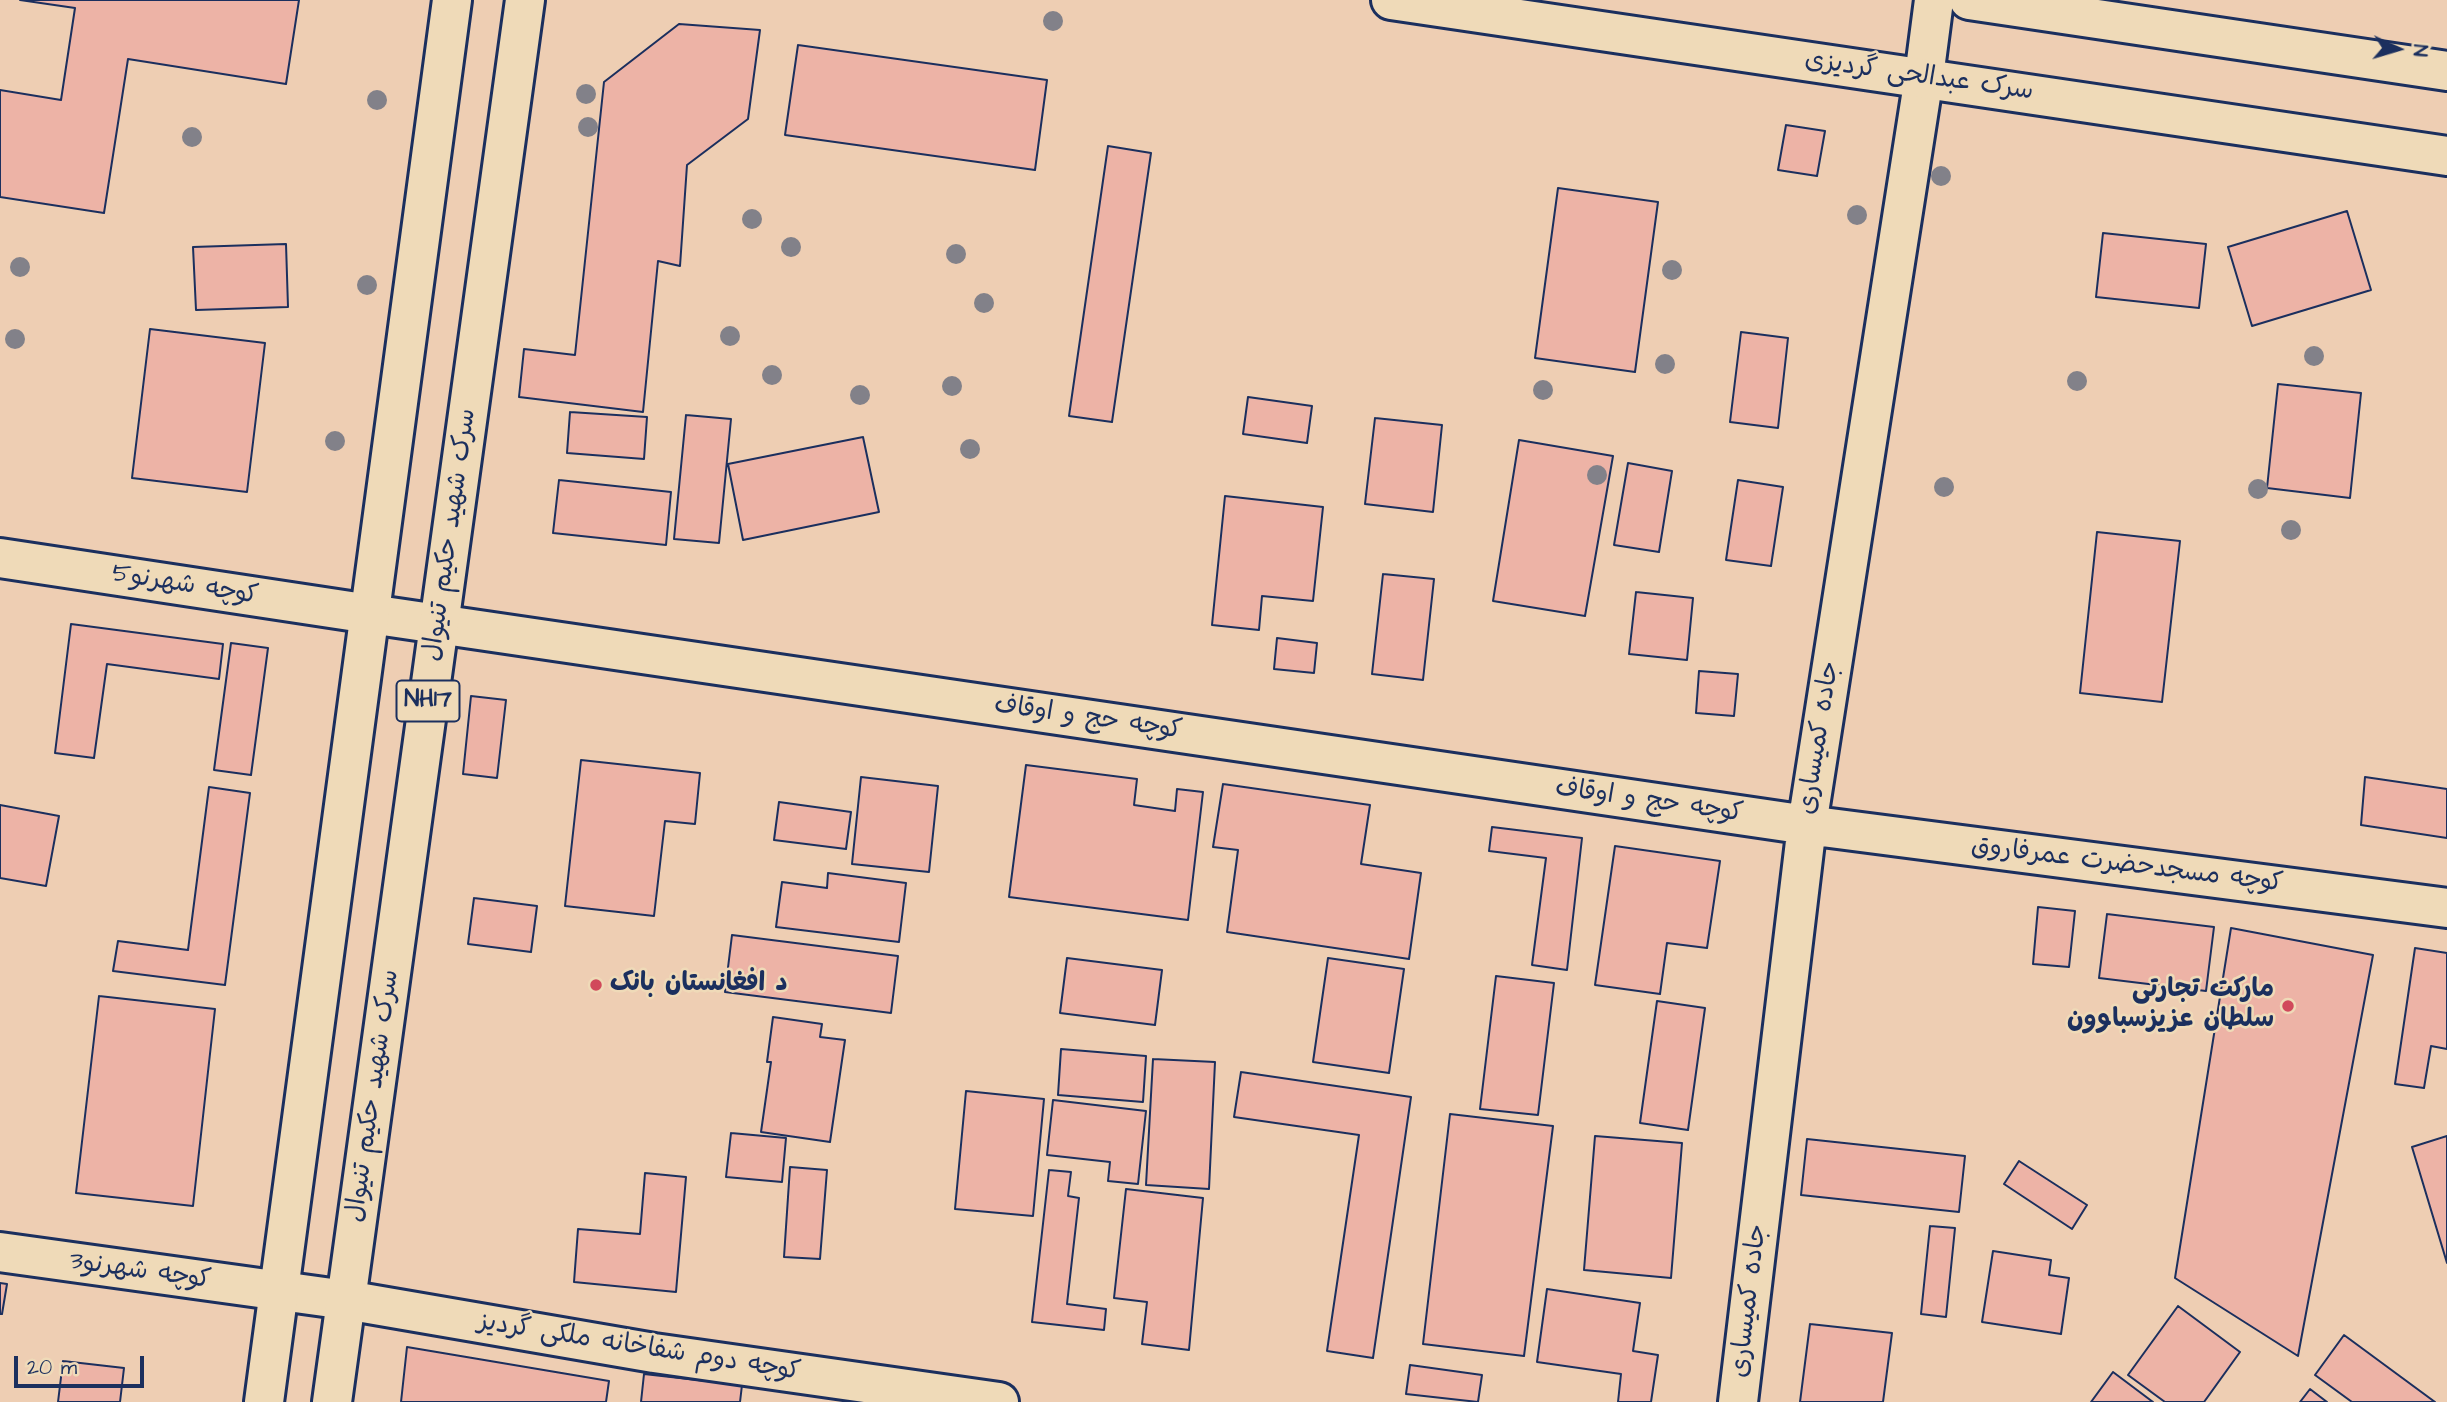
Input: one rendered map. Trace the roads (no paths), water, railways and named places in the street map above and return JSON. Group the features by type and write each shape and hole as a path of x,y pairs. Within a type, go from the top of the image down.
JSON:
{"main road":[{"name":"NH17","path":"264,1402 452,0"},
{"name":"سرک شهید حکیم تنیوال","path":"332,1402 525,0"},
{"name":"سرک عبدالحی گردیزی","path":"1391,0 2447,156"},
{"name":"جاده کمیساری","path":"1738,1402 1807,825 1934,0"},
{"path":"1969,0 2447,71"},
{"name":"کوچه شهرنو5","path":"0,558 370,614"},
{"name":"کوچه حج و اوقاف","path":"370,614 1807,825"},
{"name":"کوچه مسجدحضرت عمرفاروق","path":"1807,825 2447,908"},
{"name":"کوچه شهرنو3","path":"0,1252 279,1291"},
{"name":"کوچه دوم شفاخانه ملکی گردیز","path":"279,1291 654,1353 999,1402"}],"place":[{"name":"د افغانستان بانک","path":"596,985"},
{"name":"مارکت تجارتی سلطان عزیزسباوون","path":"2288,1006"}]}
